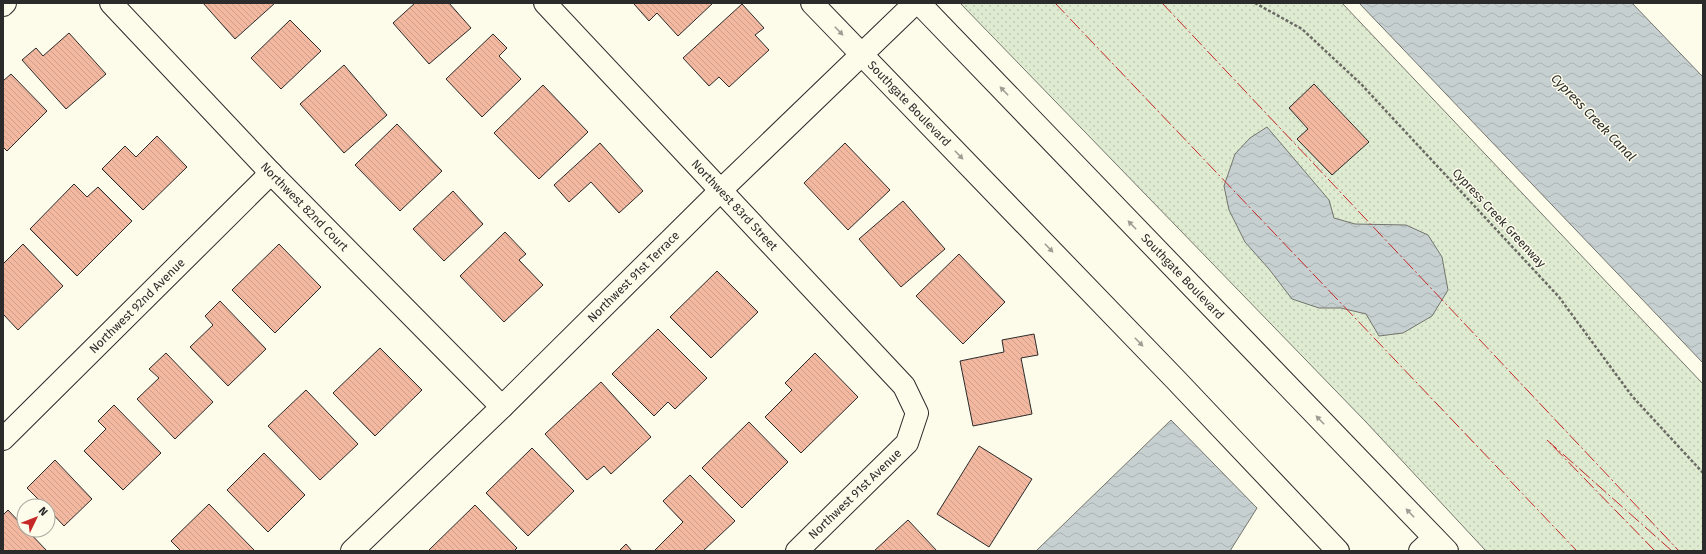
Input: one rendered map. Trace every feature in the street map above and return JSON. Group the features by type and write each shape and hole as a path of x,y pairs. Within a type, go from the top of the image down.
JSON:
{"street":[{"name":"Northwest 82nd Court","path":"111,3 271,173 502,406"},
{"name":"Northwest 83rd Street","path":"545,3 904,386 917,413"},
{"name":"Southgate Boulevard","path":"812,3 1176,380 1338,551"},
{"name":"Northwest 91st Terrace","path":"352,551 502,406 721,190 915,3"},
{"name":"Southgate Boulevard","path":"919,3 1434,547"},
{"name":"Northwest 92nd Avenue","path":"3,439 271,173"},
{"name":"Northwest 91st Avenue","path":"797,551 907,443 917,413"}],"path":[{"name":"Cypress Creek Greenway","path":"1255,3 1302,30 1361,84 1559,297 1632,396 1703,472"}],"green space":[{"path":"960,3 1342,3 1703,384 1703,551 1486,551 1366,422"}],"water":[{"name":"Cypress Creek Canal","path":"1359,3 1632,3 1703,77 1703,363"},
{"path":"1267,127 1329,200 1334,218 1355,224 1406,225 1428,235 1442,257 1448,290 1432,316 1403,333 1379,336 1366,314 1341,308 1319,308 1292,299 1269,269 1245,242 1229,210 1224,186 1235,154 1250,138"},
{"path":"1171,420 1257,508 1230,551 1036,551"}],"building":[{"path":"203,3 275,3 235,39"},
{"path":"415,3 449,3 471,28 429,64 393,23"},
{"path":"713,3 678,36 657,13 649,21 634,4"},
{"path":"742,4 764,28 755,35 769,50 729,87 719,77 709,86 683,58"},
{"path":"290,20 321,51 281,89 251,58"},
{"path":"69,33 106,74 66,109 22,60 36,48 43,56"},
{"path":"493,34 507,48 499,56 521,79 482,117 446,79"},
{"path":"344,65 387,115 344,153 300,104"},
{"path":"11,74 47,111 7,151 3,147 3,81"},
{"path":"1314,84 1369,142 1332,175 1297,139 1308,129 1289,108"},
{"path":"543,85 588,132 539,179 494,133"},
{"path":"397,124 442,171 400,211 355,165"},
{"path":"157,136 187,167 143,210 102,169 125,146 136,157"},
{"path":"600,143 643,191 619,213 591,182 569,202 554,185"},
{"path":"845,143 890,190 848,230 804,183"},
{"path":"74,184 87,197 98,187 132,221 77,276 30,229"},
{"path":"453,191 483,224 444,261 413,229"},
{"path":"903,201 945,249 901,287 859,239"},
{"path":"505,232 526,254 519,260 543,285 504,322 460,276"},
{"path":"23,244 63,286 18,330 3,314 3,264"},
{"path":"279,244 321,287 275,333 232,290"},
{"path":"959,254 1005,302 963,344 916,296"},
{"path":"717,271 758,312 711,358 670,317"},
{"path":"220,301 266,349 228,386 190,347 213,325 205,316"},
{"path":"658,329 707,378 675,409 668,402 654,416 612,374"},
{"path":"1034,334 1038,355 1021,358 1032,414 973,426 960,361 1004,352 1002,340"},
{"path":"380,348 422,390 375,436 333,393"},
{"path":"166,353 213,402 175,439 137,399 159,378 149,369"},
{"path":"815,353 858,397 801,453 765,417 792,390 785,383"},
{"path":"601,382 651,437 611,474 604,466 587,480 545,434"},
{"path":"306,390 358,444 320,480 268,426"},
{"path":"114,405 161,453 123,490 84,451 106,429 98,421"},
{"path":"749,422 788,462 742,508 702,468"},
{"path":"979,446 1032,479 989,547 937,514"},
{"path":"532,448 574,491 528,536 486,493"},
{"path":"264,453 305,495 268,532 227,490"},
{"path":"55,460 92,499 64,526 56,518 56,498 37,498 27,488"},
{"path":"690,475 735,521 703,551 654,551 683,522 663,501"},
{"path":"209,504 255,551 181,551 171,541"},
{"path":"475,505 517,548 514,551 429,550"},
{"path":"8,510 16,518 16,538 35,538 47,551 3,551 3,515"},
{"path":"908,520 937,551 874,551"},
{"path":"626,544 632,551 619,551"}],"power":[{"path":"1055,3 1577,551"},
{"path":"1162,3 1679,551"},
{"path":"1655,551 1547,440 1672,551"}]}
